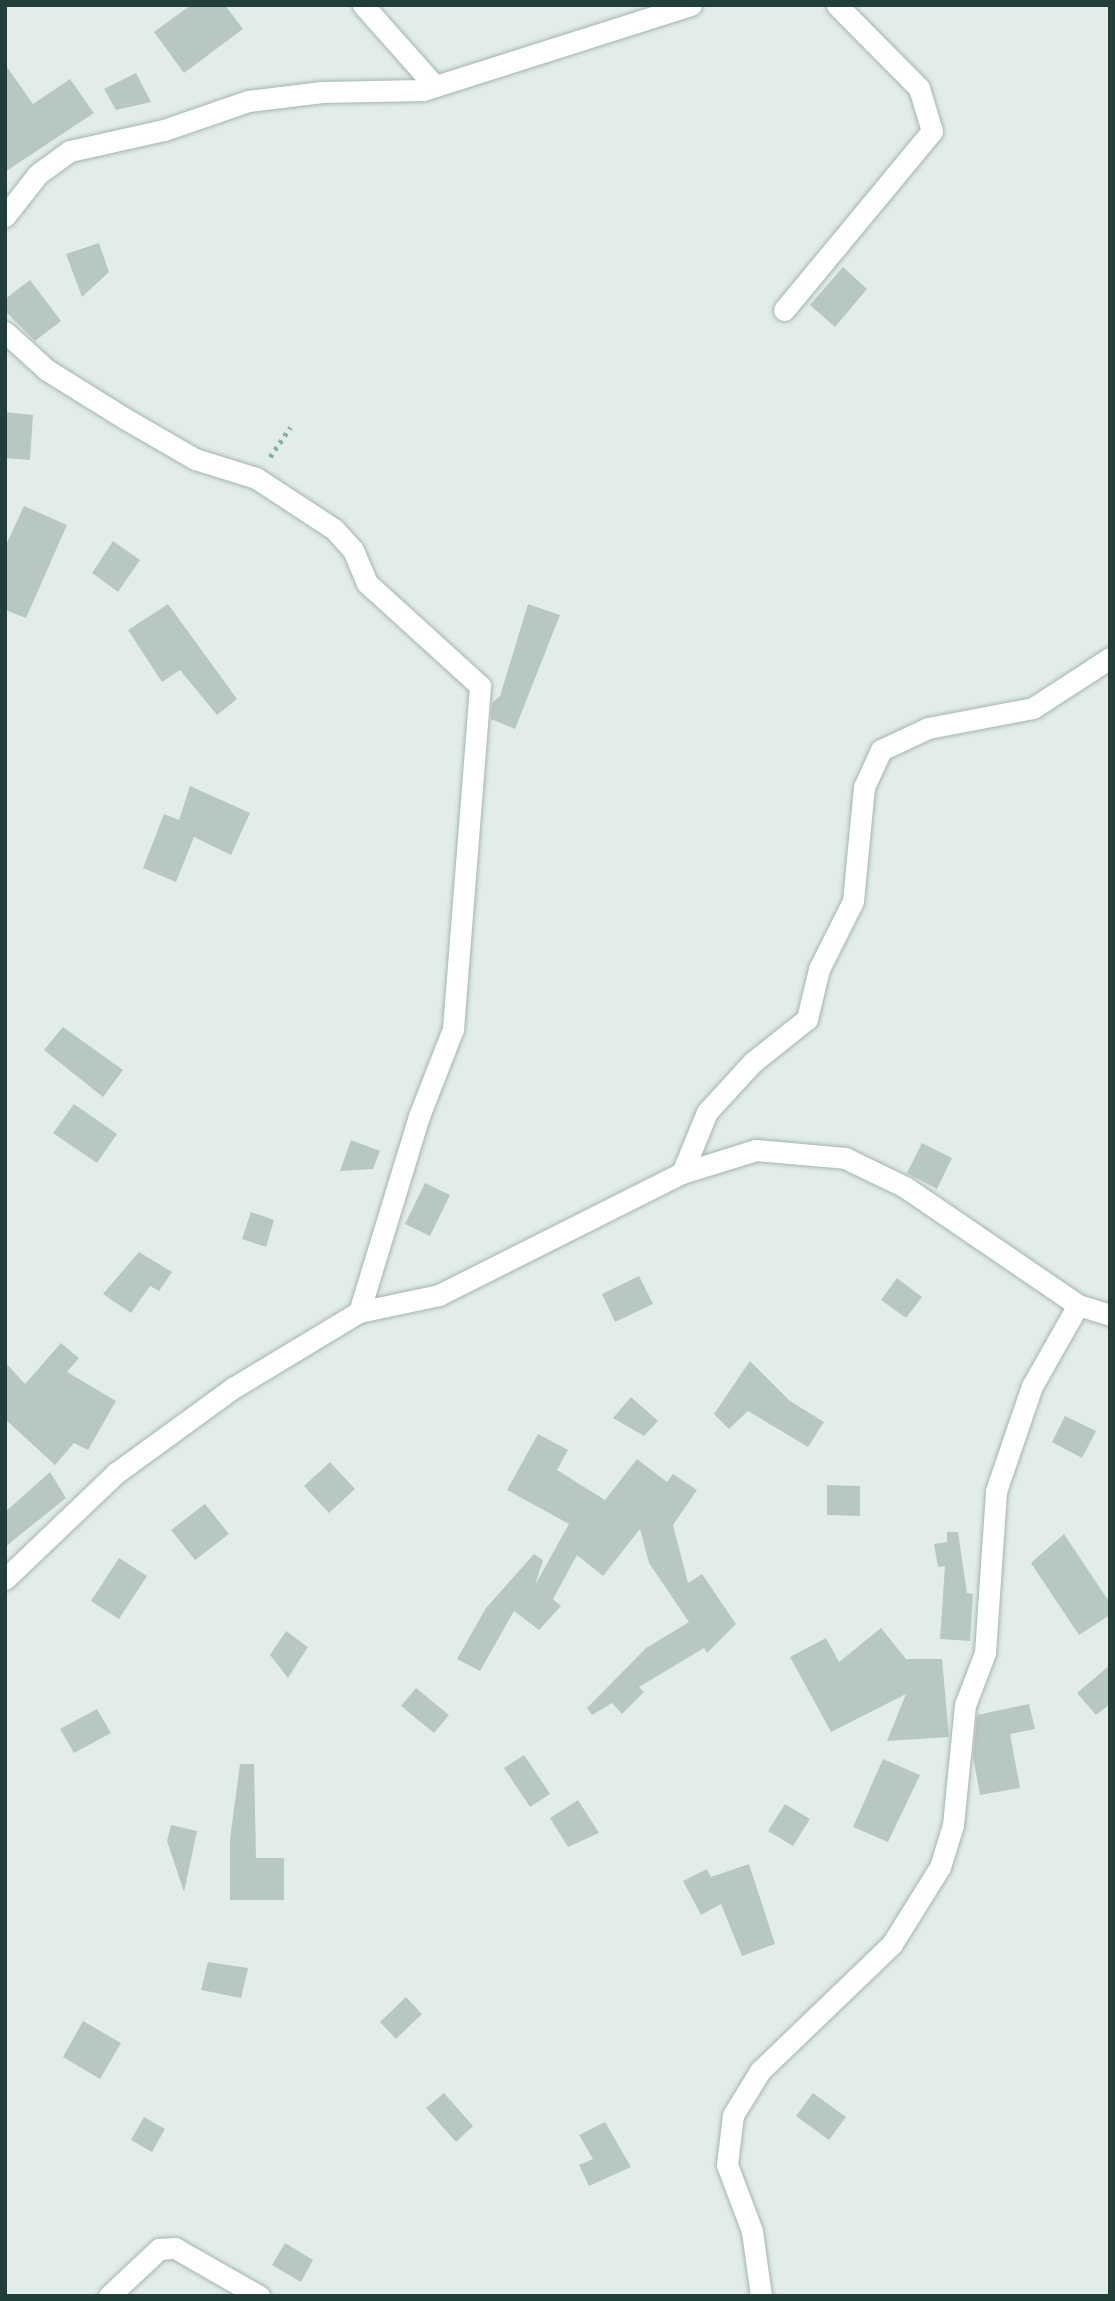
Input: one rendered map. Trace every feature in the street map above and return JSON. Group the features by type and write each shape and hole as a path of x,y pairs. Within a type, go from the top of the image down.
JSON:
{"street":[{"path":"363,5 435,86"},
{"path":"5,216 38,174 70,151 164,130 248,101 435,86 691,5"},
{"path":"784,310 932,131 919,88 837,5"},
{"path":"5,332 47,370 124,418 195,459 256,478 334,529 353,550 367,583 480,686 453,1029 415,1128 359,1312"},
{"path":"682,1173 706,1112 753,1062 807,1019 819,969 853,901 864,787 881,750 928,728 1033,708 1110,659"},
{"path":"5,1579 116,1473 233,1388 359,1312 439,1295 682,1173 756,1150 845,1158 905,1187 1078,1305 1110,1315"},
{"path":"761,2296 752,2231 727,2165 733,2115 761,2071 892,1944 940,1867 953,1825 965,1705 985,1653 996,1491 1032,1385 1078,1305"},
{"path":"109,2296 159,2249 175,2248 259,2296"}],"path":[{"path":"256,478 290,427"}],"building":[{"path":"191,5 225,5 243,29 184,73 154,32"},
{"path":"5,64 33,104 70,79 94,113 5,172"},
{"path":"136,73 151,102 116,110 104,89"},
{"path":"99,243 109,272 82,297 66,254"},
{"path":"843,267 867,289 835,327 810,305"},
{"path":"30,280 61,321 35,341 5,311 5,299"},
{"path":"5,412 33,415 30,460 5,458"},
{"path":"24,506 67,525 26,618 5,610 5,547"},
{"path":"113,541 140,560 118,592 92,573"},
{"path":"168,604 237,699 217,715 180,670 162,682 128,630"},
{"path":"528,604 560,615 515,729 491,719 492,703 500,696"},
{"path":"190,786 250,813 231,855 194,837 176,882 143,868 164,814 179,820"},
{"path":"63,1027 123,1070 103,1097 44,1050"},
{"path":"74,1104 117,1134 97,1163 53,1133"},
{"path":"351,1140 380,1151 373,1169 340,1171"},
{"path":"922,1143 952,1158 937,1189 907,1173"},
{"path":"425,1183 450,1195 430,1236 405,1224"},
{"path":"251,1212 274,1220 266,1247 242,1239"},
{"path":"139,1252 172,1272 159,1291 150,1286 131,1313 103,1294"},
{"path":"639,1276 653,1304 615,1322 602,1294"},
{"path":"897,1278 922,1297 906,1318 881,1300"},
{"path":"61,1343 79,1358 67,1372 116,1401 88,1450 74,1443 55,1465 5,1419 5,1362 25,1384"},
{"path":"750,1361 790,1401 824,1422 808,1447 748,1411 729,1429 714,1414"},
{"path":"631,1397 658,1421 644,1436 613,1418"},
{"path":"1065,1416 1096,1431 1082,1458 1052,1442"},
{"path":"538,1434 568,1450 557,1470 605,1500 637,1459 667,1482 673,1474 697,1490 673,1525 688,1583 702,1574 736,1624 707,1653 704,1648 639,1687 644,1692 622,1714 612,1703 592,1715 587,1708 646,1648 689,1622 649,1563 640,1529 603,1576 577,1555 553,1599 561,1606 539,1630 514,1611 480,1671 457,1659 486,1608 534,1554 543,1560 535,1585 569,1524 507,1490"},
{"path":"330,1462 355,1489 329,1513 304,1486"},
{"path":"50,1472 66,1498 5,1547 5,1512"},
{"path":"827,1485 860,1486 860,1516 827,1515"},
{"path":"205,1504 229,1534 195,1560 171,1530"},
{"path":"947,1532 958,1532 967,1593 973,1594 970,1641 940,1639 945,1566 938,1567 934,1544 947,1542"},
{"path":"1064,1534 1110,1603 1110,1615 1079,1635 1031,1563"},
{"path":"119,1558 147,1576 119,1619 91,1601"},
{"path":"881,1628 906,1659 942,1659 949,1737 887,1741 906,1694 831,1732 790,1657 826,1638 839,1662"},
{"path":"286,1631 308,1647 288,1678 270,1655"},
{"path":"1110,1665 1110,1704 1096,1715 1077,1693"},
{"path":"416,1688 449,1715 434,1733 401,1706"},
{"path":"1029,1704 1035,1729 1010,1734 1020,1788 980,1795 973,1756 977,1715"},
{"path":"97,1709 111,1733 74,1753 60,1729"},
{"path":"524,1755 550,1794 530,1807 504,1768"},
{"path":"883,1759 920,1775 888,1842 853,1827"},
{"path":"240,1764 254,1764 256,1858 284,1858 284,1900 230,1900 230,1839"},
{"path":"578,1800 599,1833 568,1847 550,1818"},
{"path":"785,1804 810,1819 793,1846 768,1831"},
{"path":"171,1825 197,1831 184,1892 167,1841"},
{"path":"749,1864 775,1944 742,1956 721,1904 701,1915 683,1881 707,1869 711,1877"},
{"path":"208,1962 248,1968 241,1998 201,1990"},
{"path":"406,1997 422,2014 396,2039 380,2022"},
{"path":"83,2021 121,2043 100,2079 63,2057"},
{"path":"444,2093 473,2126 456,2142 426,2108"},
{"path":"813,2093 846,2117 829,2140 796,2116"},
{"path":"144,2117 165,2129 152,2152 131,2140"},
{"path":"605,2122 631,2167 589,2186 579,2165 593,2159 579,2135"},
{"path":"285,2243 313,2260 301,2282 272,2265"}]}
